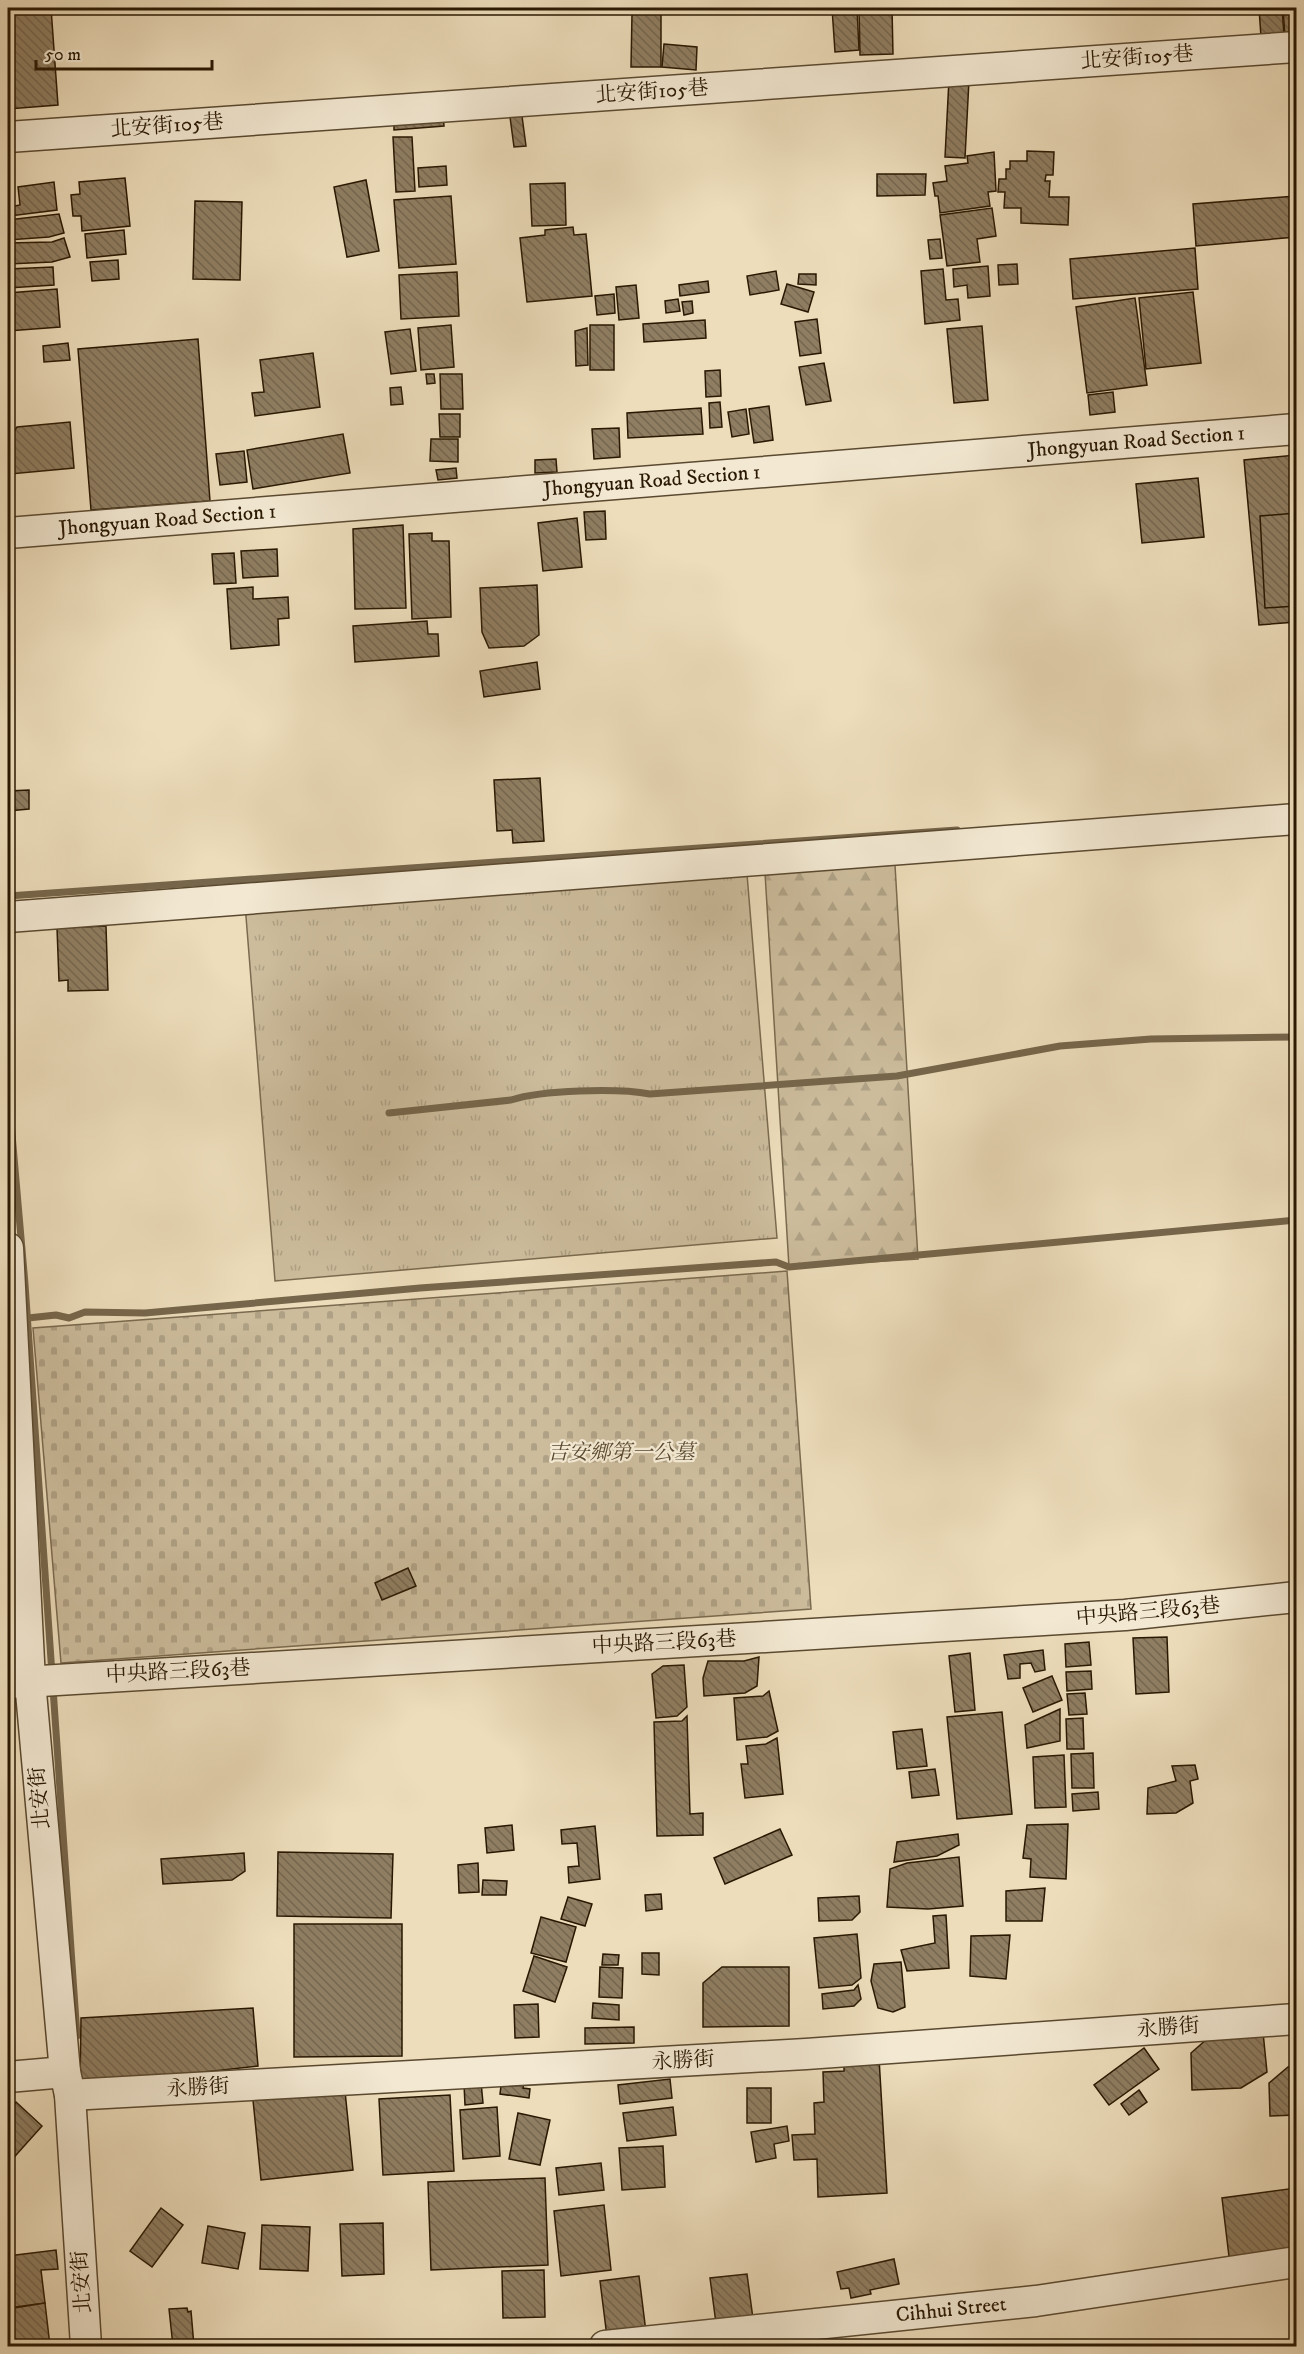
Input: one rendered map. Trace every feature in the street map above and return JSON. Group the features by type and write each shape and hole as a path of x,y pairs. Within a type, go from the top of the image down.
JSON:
{"street":[{"name":"北安街105巷","path":"8,137 1296,47"},
{"name":"Jhongyuan Road Section 1","path":"8,533 1296,429"},
{"path":"8,917 1296,819"},
{"name":"北安街","path":"8,1248 19,1682 67,2084 86,2346"},
{"name":"中央路三段63巷","path":"19,1682 1125,1616 1296,1597"},
{"name":"永勝街","path":"8,2077 67,2084 795,2055 1296,2019"},
{"name":"Cihhui Street","path":"605,2346 1036,2301 1296,2262"}],"green space":[{"path":"746,862 777,1238 275,1281 245,904"},
{"path":"895,865 918,1259 789,1267 765,873"},
{"name":"吉安鄉第一公墓","path":"787,1271 811,1609 61,1663 33,1328"}],"building":[{"path":"8,8 51,8 58,105 8,109"},
{"path":"580,8 613,8 580,11"},
{"path":"661,8 661,67 631,67 632,14 636,10"},
{"path":"832,8 857,8 859,50 835,52"},
{"path":"859,8 892,8 893,54 860,55"},
{"path":"1259,8 1282,8 1284,35 1261,37"},
{"path":"1283,8 1296,8 1296,35 1285,37"},
{"path":"664,44 697,47 696,70 662,67"},
{"path":"949,79 969,80 965,158 945,157"},
{"path":"443,114 444,126 394,130 394,117"},
{"path":"522,116 526,146 514,147 510,117"},
{"path":"393,137 412,137 415,191 396,192"},
{"path":"1027,151 1054,152 1053,175 1046,175 1045,181 1050,181 1049,197 1069,197 1068,225 1021,223 1021,208 1004,208 1005,192 998,192 999,179 1006,179 1006,169 1010,169 1010,161 1027,161"},
{"path":"994,152 996,191 988,192 990,206 940,213 938,196 935,196 933,183 947,181 945,166 968,163 967,156"},
{"path":"446,166 447,185 419,187 418,168"},
{"path":"877,174 926,174 925,195 877,196"},
{"path":"8,177 12,177 11,193 8,193"},
{"path":"125,178 130,226 82,231 81,216 73,216 71,195 80,194 79,182"},
{"path":"366,180 379,251 347,257 334,187"},
{"path":"54,182 57,210 10,216 9,207 20,205 18,187"},
{"path":"565,183 566,225 532,226 530,184"},
{"path":"451,196 456,264 399,268 394,200"},
{"path":"1296,196 1296,237 1196,246 1193,204"},
{"path":"195,201 242,202 240,280 193,279"},
{"path":"992,208 996,236 977,239 980,262 947,266 940,215"},
{"path":"59,214 64,233 49,237 8,240 8,220"},
{"path":"573,227 574,235 586,234 592,296 527,302 520,238 545,235 545,230"},
{"path":"124,230 126,254 87,258 85,234"},
{"path":"64,238 70,257 52,262 8,264 8,243 52,242"},
{"path":"940,239 942,258 930,259 928,240"},
{"path":"1195,248 1198,289 1073,299 1070,259"},
{"path":"118,260 119,279 92,281 90,262"},
{"path":"1017,264 1018,284 999,285 998,265"},
{"path":"988,266 990,296 968,298 967,285 954,287 953,269"},
{"path":"53,267 54,285 8,288 8,269"},
{"path":"943,269 946,300 958,299 960,320 925,324 921,271"},
{"path":"776,271 779,290 750,295 747,276"},
{"path":"457,272 459,316 401,319 399,275"},
{"path":"799,274 816,274 816,285 798,284"},
{"path":"708,281 709,292 680,296 679,285"},
{"path":"787,284 814,292 808,312 781,304"},
{"path":"636,285 639,318 619,320 616,287"},
{"path":"57,289 60,327 8,331 8,293"},
{"path":"1193,292 1201,363 1146,369 1139,298"},
{"path":"614,294 615,313 597,315 595,296"},
{"path":"1135,298 1147,385 1087,393 1076,307"},
{"path":"678,299 680,311 666,313 665,301"},
{"path":"692,301 693,313 684,315 682,302"},
{"path":"817,319 821,353 800,356 795,322"},
{"path":"705,320 706,338 644,342 643,324"},
{"path":"451,325 454,367 421,370 418,328"},
{"path":"590,325 614,325 614,370 590,370"},
{"path":"982,326 988,400 954,403 947,329"},
{"path":"587,328 588,365 576,366 575,331"},
{"path":"410,329 416,371 391,374 385,332"},
{"path":"198,339 210,501 91,510 78,349"},
{"path":"68,343 70,360 44,362 43,346"},
{"path":"313,353 320,407 255,416 252,393 264,392 260,360"},
{"path":"824,363 831,401 806,405 799,367"},
{"path":"720,370 721,396 706,397 705,371"},
{"path":"426,374 434,374 435,383 427,384"},
{"path":"440,374 462,374 463,409 441,409"},
{"path":"401,387 403,404 391,405 390,388"},
{"path":"1113,392 1115,412 1090,415 1088,395"},
{"path":"720,402 722,427 710,428 709,403"},
{"path":"769,406 773,440 754,443 749,409"},
{"path":"701,408 703,434 628,438 627,413"},
{"path":"746,409 749,434 732,437 728,412"},
{"path":"439,414 460,414 460,437 440,437"},
{"path":"70,422 74,468 10,474 8,440 17,427"},
{"path":"619,428 620,457 594,459 592,429"},
{"path":"343,434 350,473 253,489 247,450"},
{"path":"431,439 458,439 458,462 430,461"},
{"path":"244,451 247,482 220,485 216,454"},
{"path":"1296,455 1296,622 1259,625 1244,460"},
{"path":"556,459 557,472 535,473 535,460"},
{"path":"456,468 457,478 438,480 436,470"},
{"path":"1198,478 1204,537 1142,543 1136,484"},
{"path":"605,511 606,539 586,540 584,512"},
{"path":"1296,513 1296,606 1265,608 1260,516"},
{"path":"577,518 582,567 543,571 538,523"},
{"path":"403,525 406,608 355,609 353,529"},
{"path":"432,533 432,541 449,541 451,617 412,619 409,534"},
{"path":"277,549 278,576 243,578 241,551"},
{"path":"234,553 236,583 214,584 212,554"},
{"path":"537,585 539,635 524,646 489,648 482,632 480,588"},
{"path":"253,587 253,599 288,597 289,618 278,619 279,645 231,649 227,589"},
{"path":"427,621 428,634 438,634 439,656 355,662 353,626"},
{"path":"537,662 540,689 484,697 480,671"},
{"path":"540,778 544,841 513,843 512,830 497,831 494,780"},
{"path":"29,790 29,809 8,811 8,791"},
{"path":"8,812 11,812 12,822 8,822"},
{"path":"106,926 108,990 68,991 68,980 59,981 57,928"},
{"path":"408,1568 416,1586 382,1600 375,1583"},
{"path":"1167,1637 1169,1692 1136,1694 1133,1638"},
{"path":"1089,1642 1091,1665 1066,1667 1065,1644"},
{"path":"1043,1650 1045,1670 1035,1672 1031,1663 1020,1664 1020,1678 1008,1679 1004,1655"},
{"path":"970,1653 975,1710 955,1712 949,1656"},
{"path":"759,1657 757,1686 745,1693 704,1696 703,1678 708,1661 744,1661"},
{"path":"684,1665 687,1707 677,1716 656,1718 652,1674 663,1666"},
{"path":"1091,1671 1092,1689 1067,1691 1066,1672"},
{"path":"1052,1676 1062,1700 1033,1712 1023,1688"},
{"path":"769,1691 778,1731 767,1737 737,1740 734,1698 763,1696"},
{"path":"1085,1693 1087,1714 1069,1715 1067,1694"},
{"path":"1060,1709 1060,1741 1027,1748 1025,1725"},
{"path":"1002,1712 1012,1814 957,1819 947,1717"},
{"path":"687,1716 690,1814 703,1813 703,1835 657,1836 654,1722 682,1721"},
{"path":"1083,1718 1084,1749 1067,1749 1066,1719"},
{"path":"922,1729 927,1766 897,1769 893,1732"},
{"path":"777,1738 783,1794 745,1798 741,1764 748,1764 746,1746 766,1744"},
{"path":"1093,1753 1094,1788 1072,1788 1071,1754"},
{"path":"1064,1755 1066,1807 1035,1808 1033,1757"},
{"path":"1195,1765 1198,1779 1190,1781 1193,1803 1176,1813 1147,1814 1148,1788 1176,1781 1172,1766"},
{"path":"935,1769 939,1795 912,1798 909,1772"},
{"path":"1098,1792 1099,1809 1073,1811 1072,1794"},
{"path":"1068,1824 1066,1879 1030,1877 1031,1859 1023,1858 1027,1825"},
{"path":"512,1825 514,1850 487,1853 485,1828"},
{"path":"595,1826 600,1879 569,1883 568,1867 579,1866 577,1843 562,1844 561,1830"},
{"path":"780,1829 792,1855 725,1884 714,1858"},
{"path":"958,1834 959,1845 937,1856 894,1862 897,1842"},
{"path":"278,1852 393,1854 391,1918 277,1916"},
{"path":"244,1853 245,1871 232,1880 163,1884 161,1859"},
{"path":"959,1857 963,1906 928,1909 887,1907 890,1869 907,1863"},
{"path":"478,1863 479,1892 459,1893 458,1865"},
{"path":"483,1880 507,1881 506,1895 482,1895"},
{"path":"1045,1888 1042,1921 1006,1921 1006,1891"},
{"path":"661,1894 662,1909 646,1911 645,1895"},
{"path":"859,1896 860,1912 852,1920 819,1921 818,1898"},
{"path":"568,1897 592,1904 585,1926 561,1919"},
{"path":"946,1915 949,1968 907,1971 901,1950 935,1943 933,1916"},
{"path":"541,1917 576,1927 566,1962 531,1953"},
{"path":"294,1924 402,1924 402,2056 294,2057"},
{"path":"857,1934 861,1978 852,1985 819,1988 814,1938"},
{"path":"1010,1935 1006,1979 970,1976 971,1936"},
{"path":"642,1953 659,1953 659,1975 642,1974"},
{"path":"603,1954 619,1955 618,1965 602,1965"},
{"path":"534,1956 567,1967 555,2002 523,1991"},
{"path":"901,1962 905,2007 893,2012 878,2008 871,1981 874,1964"},
{"path":"600,1967 623,1968 622,1998 599,1997"},
{"path":"722,1967 789,1967 789,2026 703,2027 703,1983"},
{"path":"858,1985 861,1999 854,2006 823,2009 822,1994 854,1990"},
{"path":"593,2003 619,2005 619,2020 592,2018"},
{"path":"538,2004 539,2037 515,2038 514,2005"},
{"path":"253,2008 258,2066 80,2086 81,2018"},
{"path":"634,2027 634,2043 585,2044 585,2028"},
{"path":"1263,2032 1267,2072 1241,2088 1192,2090 1191,2053 1207,2039"},
{"path":"1144,2048 1159,2069 1109,2105 1094,2085"},
{"path":"879,2058 887,2193 818,2197 817,2159 794,2160 792,2135 815,2134 814,2103 824,2102 823,2072 844,2071 844,2060"},
{"path":"1296,2066 1296,2115 1270,2116 1269,2083 1288,2067"},
{"path":"502,2078 524,2082 523,2088 530,2089 529,2098 500,2094"},
{"path":"670,2079 672,2098 620,2104 618,2085"},
{"path":"481,2082 483,2103 465,2105 464,2084"},
{"path":"747,2088 771,2088 771,2123 747,2123"},
{"path":"1139,2090 1147,2102 1129,2115 1121,2104"},
{"path":"345,2091 353,2170 261,2180 253,2100"},
{"path":"450,2095 454,2171 383,2175 379,2099"},
{"path":"16,2102 42,2126 8,2164 8,2111"},
{"path":"497,2107 500,2156 463,2159 460,2110"},
{"path":"673,2107 676,2135 627,2141 623,2113"},
{"path":"518,2113 550,2120 540,2165 509,2159"},
{"path":"787,2126 789,2141 774,2144 776,2158 756,2162 751,2132"},
{"path":"663,2146 665,2187 622,2190 619,2148"},
{"path":"601,2163 604,2190 559,2195 556,2168"},
{"path":"545,2178 548,2265 431,2270 428,2182"},
{"path":"1296,2188 1296,2256 1230,2265 1222,2198"},
{"path":"604,2205 611,2270 561,2276 554,2211"},
{"path":"161,2208 183,2225 152,2267 130,2251"},
{"path":"383,2223 384,2274 342,2276 340,2224"},
{"path":"262,2225 310,2227 308,2271 260,2269"},
{"path":"208,2226 245,2233 238,2269 202,2263"},
{"path":"56,2250 58,2269 41,2270 45,2303 8,2308 8,2256"},
{"path":"894,2259 899,2284 870,2290 871,2294 851,2298 849,2288 841,2289 837,2272"},
{"path":"544,2270 545,2317 503,2318 502,2271"},
{"path":"747,2274 754,2326 717,2331 710,2278"},
{"path":"639,2276 646,2332 607,2337 600,2281"},
{"path":"45,2303 50,2346 8,2346 8,2309"},
{"path":"187,2308 188,2312 191,2311 194,2346 173,2346 169,2309"}],"waterway":[{"path":"8,896 957,830"},
{"path":"389,1113 511,1100 560,1092 619,1091 650,1094 897,1076 1060,1046 1151,1039 1296,1037"},
{"path":"8,1088 25,1284 52,1674"},
{"path":"28,1318 56,1315 69,1318 85,1312 145,1313 420,1288 776,1262 789,1267 1296,1220"},
{"path":"53,1688 77,2036"}]}
